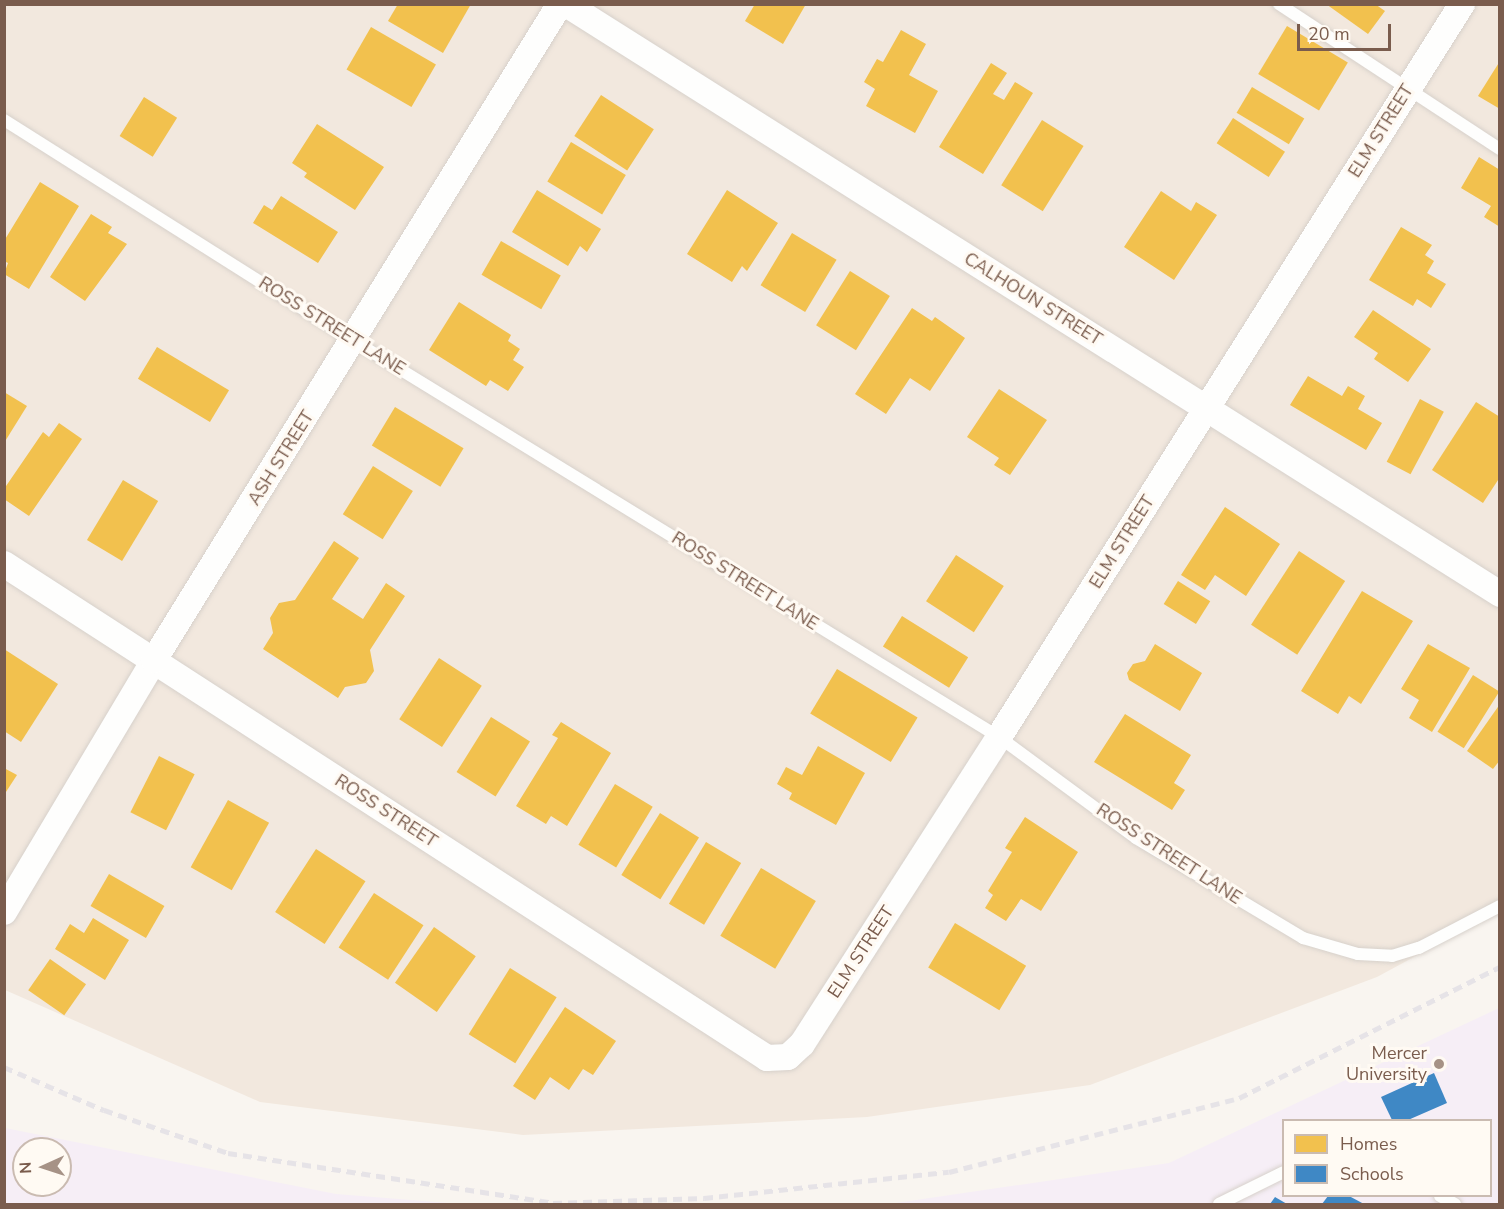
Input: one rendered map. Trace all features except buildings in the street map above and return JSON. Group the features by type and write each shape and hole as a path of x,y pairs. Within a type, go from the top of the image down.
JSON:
{"street":[{"name":"ASH STREET","path":"4,912 154,660 354,341 560,4"},
{"name":"CALHOUN STREET","path":"566,4 1500,594"},
{"name":"ELM STREET","path":"767,1058 788,1057 802,1044 999,737 1462,4"},
{"name":"ROSS STREET","path":"4,564 767,1058"}],"lane":[{"path":"1279,4 1407,90 1500,148"},
{"name":"ROSS STREET LANE","path":"4,120 354,341 999,737 1136,838 1303,938 1358,954 1392,956 1419,948 1500,906"},
{"path":"1219,1204 1282,1174"}],"shaded area":[{"path":"5,5 1499,5 1499,911 1377,977 1090,1085 867,1117 523,1135 260,1102 5,990"},
{"name":"Mercer University","path":"1499,1008 1499,1204 889,1204 1169,1163"},
{"path":"5,1128 50,1137 12,1137 12,1197 72,1197 72,1141 336,1194 461,1204 5,1204"}],"railway":[{"path":"4,1067 104,1110 228,1153 553,1203 704,1198 949,1172 1239,1098 1500,967"}],"place":[{"name":"Mercer University","path":"1439,1064"}]}
